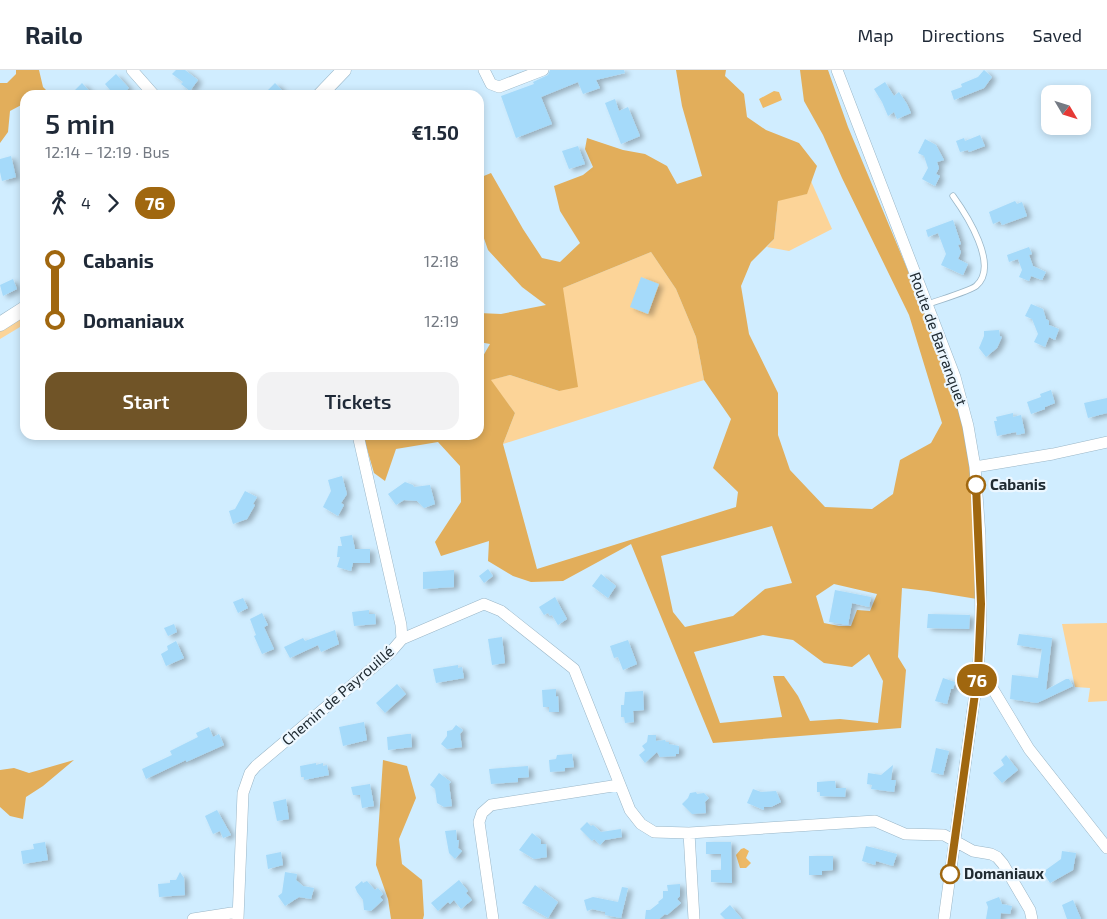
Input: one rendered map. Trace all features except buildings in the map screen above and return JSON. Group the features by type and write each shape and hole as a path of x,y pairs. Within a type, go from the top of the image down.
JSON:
{"street":[{"path":"132,70 150,90"},
{"path":"325,90 344,70"},
{"path":"484,70 491,84 499,87 543,70"},
{"name":"Route de Barranquet","path":"837,70 926,305 947,354 962,399 975,467 980,536 981,604 978,672 944,919"},
{"path":"0,324 20,311"},
{"name":"Chemin de Payrouillé","path":"238,915 243,793 250,774 256,766 389,654 402,638 401,625 359,440"},
{"path":"975,467 1053,454 1107,442"},
{"path":"402,638 484,604 501,611 574,669 630,810 641,824 654,832 689,833 875,821 905,834 944,835 973,852 991,854 997,857 1030,910 1032,919"},
{"path":"978,672 985,676 1029,749 1107,848"},
{"path":"493,919 479,822 482,813 491,805 619,785"},
{"path":"689,833 694,919"},
{"path":"194,919 238,915"}],"lane":[{"path":"926,305 976,286 984,275 985,264 970,220 953,196"}],"shaded area":[{"path":"16,70 39,70 43,87 46,90 20,90 20,106 10,111 8,132 0,143 0,83 7,83 16,74"},
{"path":"676,70 726,70 725,76 744,94 747,117 766,130 799,143 817,166 807,194 778,201 774,239 751,262 741,286 749,334 778,393 778,435 790,470 825,507 872,509 893,494 900,460 931,443 942,423 909,315 823,135 804,101 800,70 828,70 848,127 929,321 959,408 973,479 977,599 902,588 898,657 906,670 901,728 713,743 631,544 563,581 531,582 513,576 488,561 489,541 441,556 435,542 461,502 460,466 438,442 396,449 385,481 374,473 364,440 484,440 484,354 490,344 484,343 484,313 501,314 546,305 522,287 488,250 484,238 484,176 491,173 542,258 560,262 580,243 560,211 554,186 583,175 593,167 585,149 587,138 623,150 645,154 667,166 677,184 702,176 682,106","holes":["651,252 676,289 696,337 704,380 731,419 713,468 738,492 736,507 537,569 503,444 515,413 491,380 510,375 559,391 578,387 563,288","772,526 792,583 765,589 733,616 685,627 673,612 661,556","834,584 877,594 870,611 857,610 851,626 824,623 816,596","763,635 793,640 824,663 852,667 869,654 883,681 878,723 840,719 810,721 798,696 784,676 773,676 782,717 720,723 694,652"]},
{"path":"774,91 779,92 782,100 763,108 759,99"},
{"path":"811,181 832,229 789,251 767,247 774,239 778,200 806,194"},
{"path":"651,252 676,289 696,337 704,380 503,444 515,413 490,380 510,375 559,391 563,288"},
{"path":"20,316 20,327 0,339 0,330"},
{"path":"1107,623 1107,701 1088,702 1090,688 1075,687 1062,624"},
{"path":"74,760 43,786 26,797 23,819 10,816 0,807 0,770 14,768 29,773"},
{"path":"383,760 407,766 416,798 399,839 402,864 422,880 423,919 391,919 388,899 376,865"},
{"path":"744,848 749,851 746,858 751,863 746,868 740,868 736,855"}],"bus line":[{"name":"76","path":"950,874 978,672 981,604 980,536 976,485"}],"place":[{"name":"Cabanis","path":"976,485"},
{"name":"Domaniaux","path":"950,874"}]}
